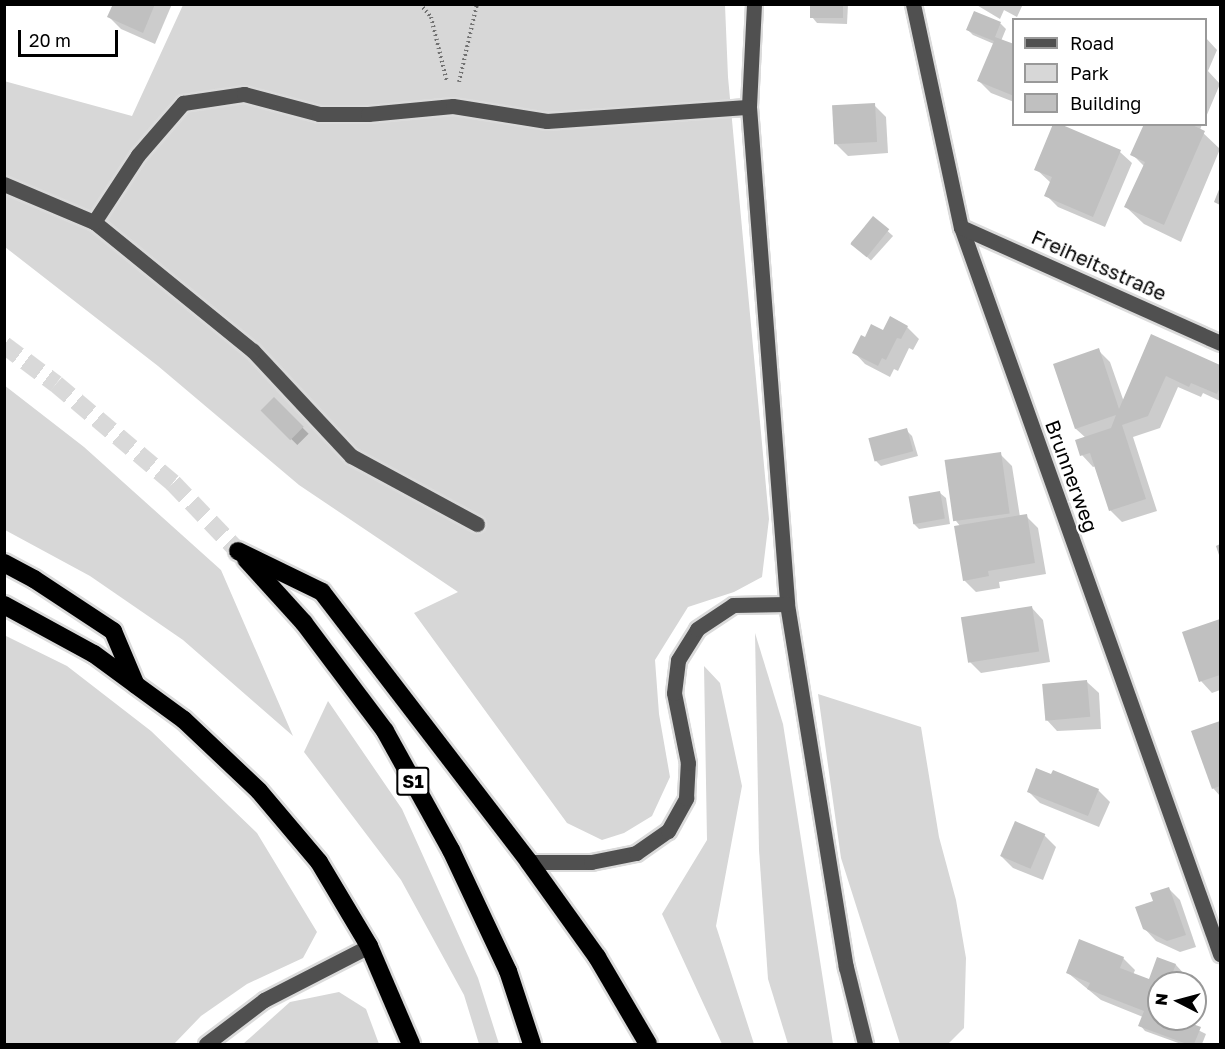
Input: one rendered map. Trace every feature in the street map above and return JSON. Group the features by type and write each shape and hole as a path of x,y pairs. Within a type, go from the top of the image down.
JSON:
{"highway":[{"name":"S1","path":"529,862 322,592 238,551 304,623 385,731 460,870 508,971 532,1044"},
{"path":"4,563 34,579 113,631 136,685"},
{"path":"4,605 94,654 184,720 259,791 320,862 369,946 411,1044"},
{"path":"529,862 597,957 648,1044"}],"street":[{"path":"754,4 749,107 787,604 846,967 866,1044"},
{"name":"Brunnerweg","path":"913,4 961,227 1221,954"},
{"path":"94,222 138,155 183,103 244,94 319,114 368,114 453,106 547,122 749,107"},
{"path":"4,184 94,222 253,351 351,456 477,524"},
{"name":"Freiheitsstraße","path":"961,227 1221,343"},
{"path":"529,862 591,862 636,853 668,831 686,798 688,763 674,693 678,660 697,629 733,605 787,604"},
{"path":"206,1044 264,1000 369,946"}],"path":[{"path":"420,4 431,17 453,106"},
{"path":"453,106 477,4"}],"green space":[{"path":"183,5 725,5 728,77 769,519 762,577 734,592 688,607 655,660 659,714 670,777 652,816 624,833 602,840 567,823 414,613 458,592 299,485 158,366 5,247 4,81 132,116"},
{"path":"4,385 84,447 221,570 293,736 183,640 90,576 5,530"},
{"path":"755,633 783,724 833,1044 788,1044 768,979 759,850"},
{"path":"4,635 67,666 151,731 257,833 317,932 303,958 247,984 201,1016 174,1044 5,1044"},
{"path":"704,666 720,683 742,786 716,926 754,1044 722,1044 662,914 707,840"},
{"path":"818,694 921,727 939,837 956,900 966,958 964,1028 948,1044 900,1044 841,858"},
{"path":"328,701 402,809 478,978 499,1044 479,1044 464,995 401,880 304,752"},
{"path":"339,992 366,1009 379,1044 243,1044 290,1002"}],"building":[{"path":"113,4 155,4 143,33 107,17"},
{"path":"810,4 843,4 843,18 810,18"},
{"path":"974,11 1001,22 995,37 1012,43 1012,95 977,81 994,41 966,30"},
{"path":"875,103 877,142 834,144 832,105"},
{"path":"1052,126 1065,126 1121,150 1093,217 1044,196 1052,177 1034,170"},
{"path":"1143,126 1194,126 1205,131 1164,225 1124,207 1145,162 1130,155"},
{"path":"1220,187 1220,205 1214,202"},
{"path":"873,216 889,229 867,257 850,244"},
{"path":"890,316 908,326 901,339 897,338 886,360 882,358 878,366 852,353 861,335 865,337 871,324 883,330"},
{"path":"1151,334 1220,365 1220,387 1217,394 1191,383 1189,387 1166,376 1148,416 1122,425 1146,499 1109,511 1090,453 1080,456 1075,440 1111,428 1116,415 1075,429 1053,364 1099,348 1119,409"},
{"path":"274,397 304,427 290,440 261,410"},
{"path":"907,428 913,451 875,462 868,438"},
{"path":"1001,452 1010,513 953,521 945,460"},
{"path":"940,491 945,519 913,524 908,497"},
{"path":"1027,514 1035,563 988,571 989,576 963,581 954,526"},
{"path":"1220,544 1220,558 1216,546"},
{"path":"1032,606 1039,651 968,663 961,617"},
{"path":"1220,619 1220,675 1199,682 1182,632"},
{"path":"1087,680 1090,717 1045,721 1042,684"},
{"path":"1220,721 1220,786 1212,789 1191,731"},
{"path":"1036,768 1051,774 1053,770 1099,789 1088,816 1027,792"},
{"path":"1015,821 1045,834 1031,869 1000,856"},
{"path":"1169,887 1186,935 1167,941 1143,929 1135,907 1153,901 1150,893"},
{"path":"1079,939 1124,957 1120,968 1147,978 1147,1029 1138,1026 1144,1011 1087,989 1090,983 1066,973"},
{"path":"1157,957 1176,964 1173,971 1152,971"},
{"path":"1152,1031 1199,1031 1194,1044 1187,1044"}],"tunnel":[{"path":"4,345 56,384 173,483 238,551"}]}
